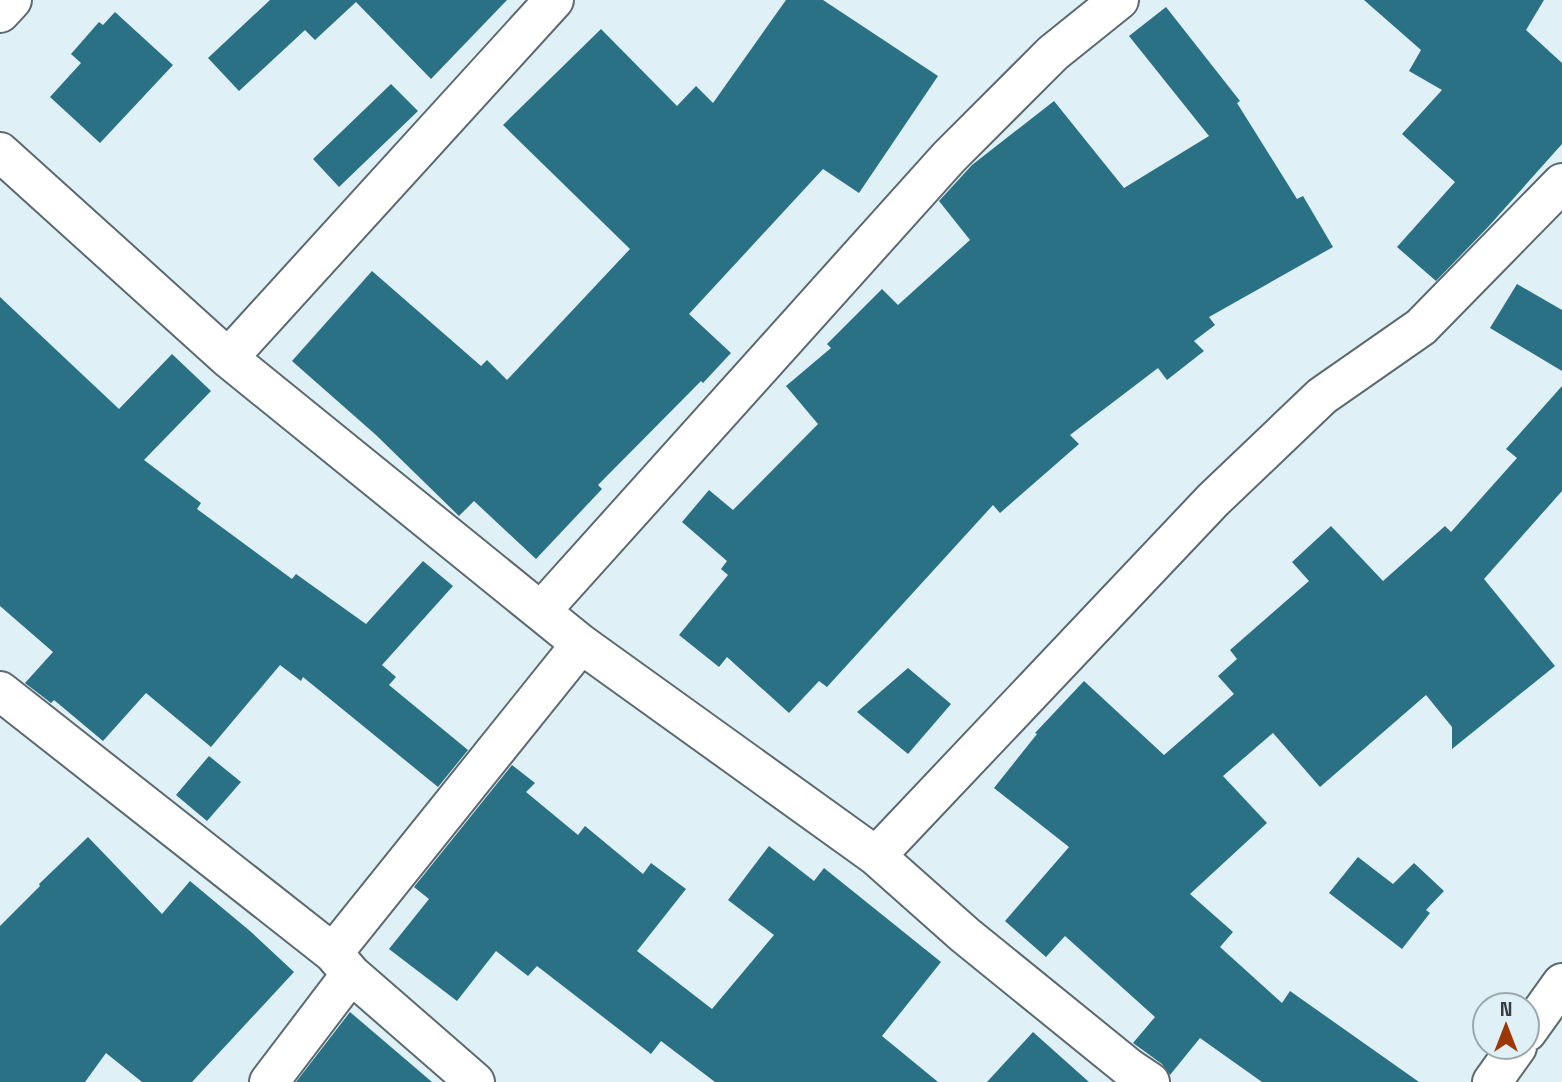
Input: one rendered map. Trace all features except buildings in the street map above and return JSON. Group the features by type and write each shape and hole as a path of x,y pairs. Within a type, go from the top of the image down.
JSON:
{"street":[{"path":"0,13 12,0"},
{"path":"228,358 555,0"},
{"path":"541,611 949,157 1053,53 1119,0"},
{"path":"0,152 228,358 581,644 876,856 965,935 1129,1068 1150,1082"},
{"path":"876,856 1213,500 1322,396 1421,327 1562,183"},
{"path":"270,1082 342,963 581,644"},
{"path":"0,691 342,963 475,1082"},
{"path":"1541,1012 1562,983"},
{"path":"1492,1082 1507,1061"}]}
